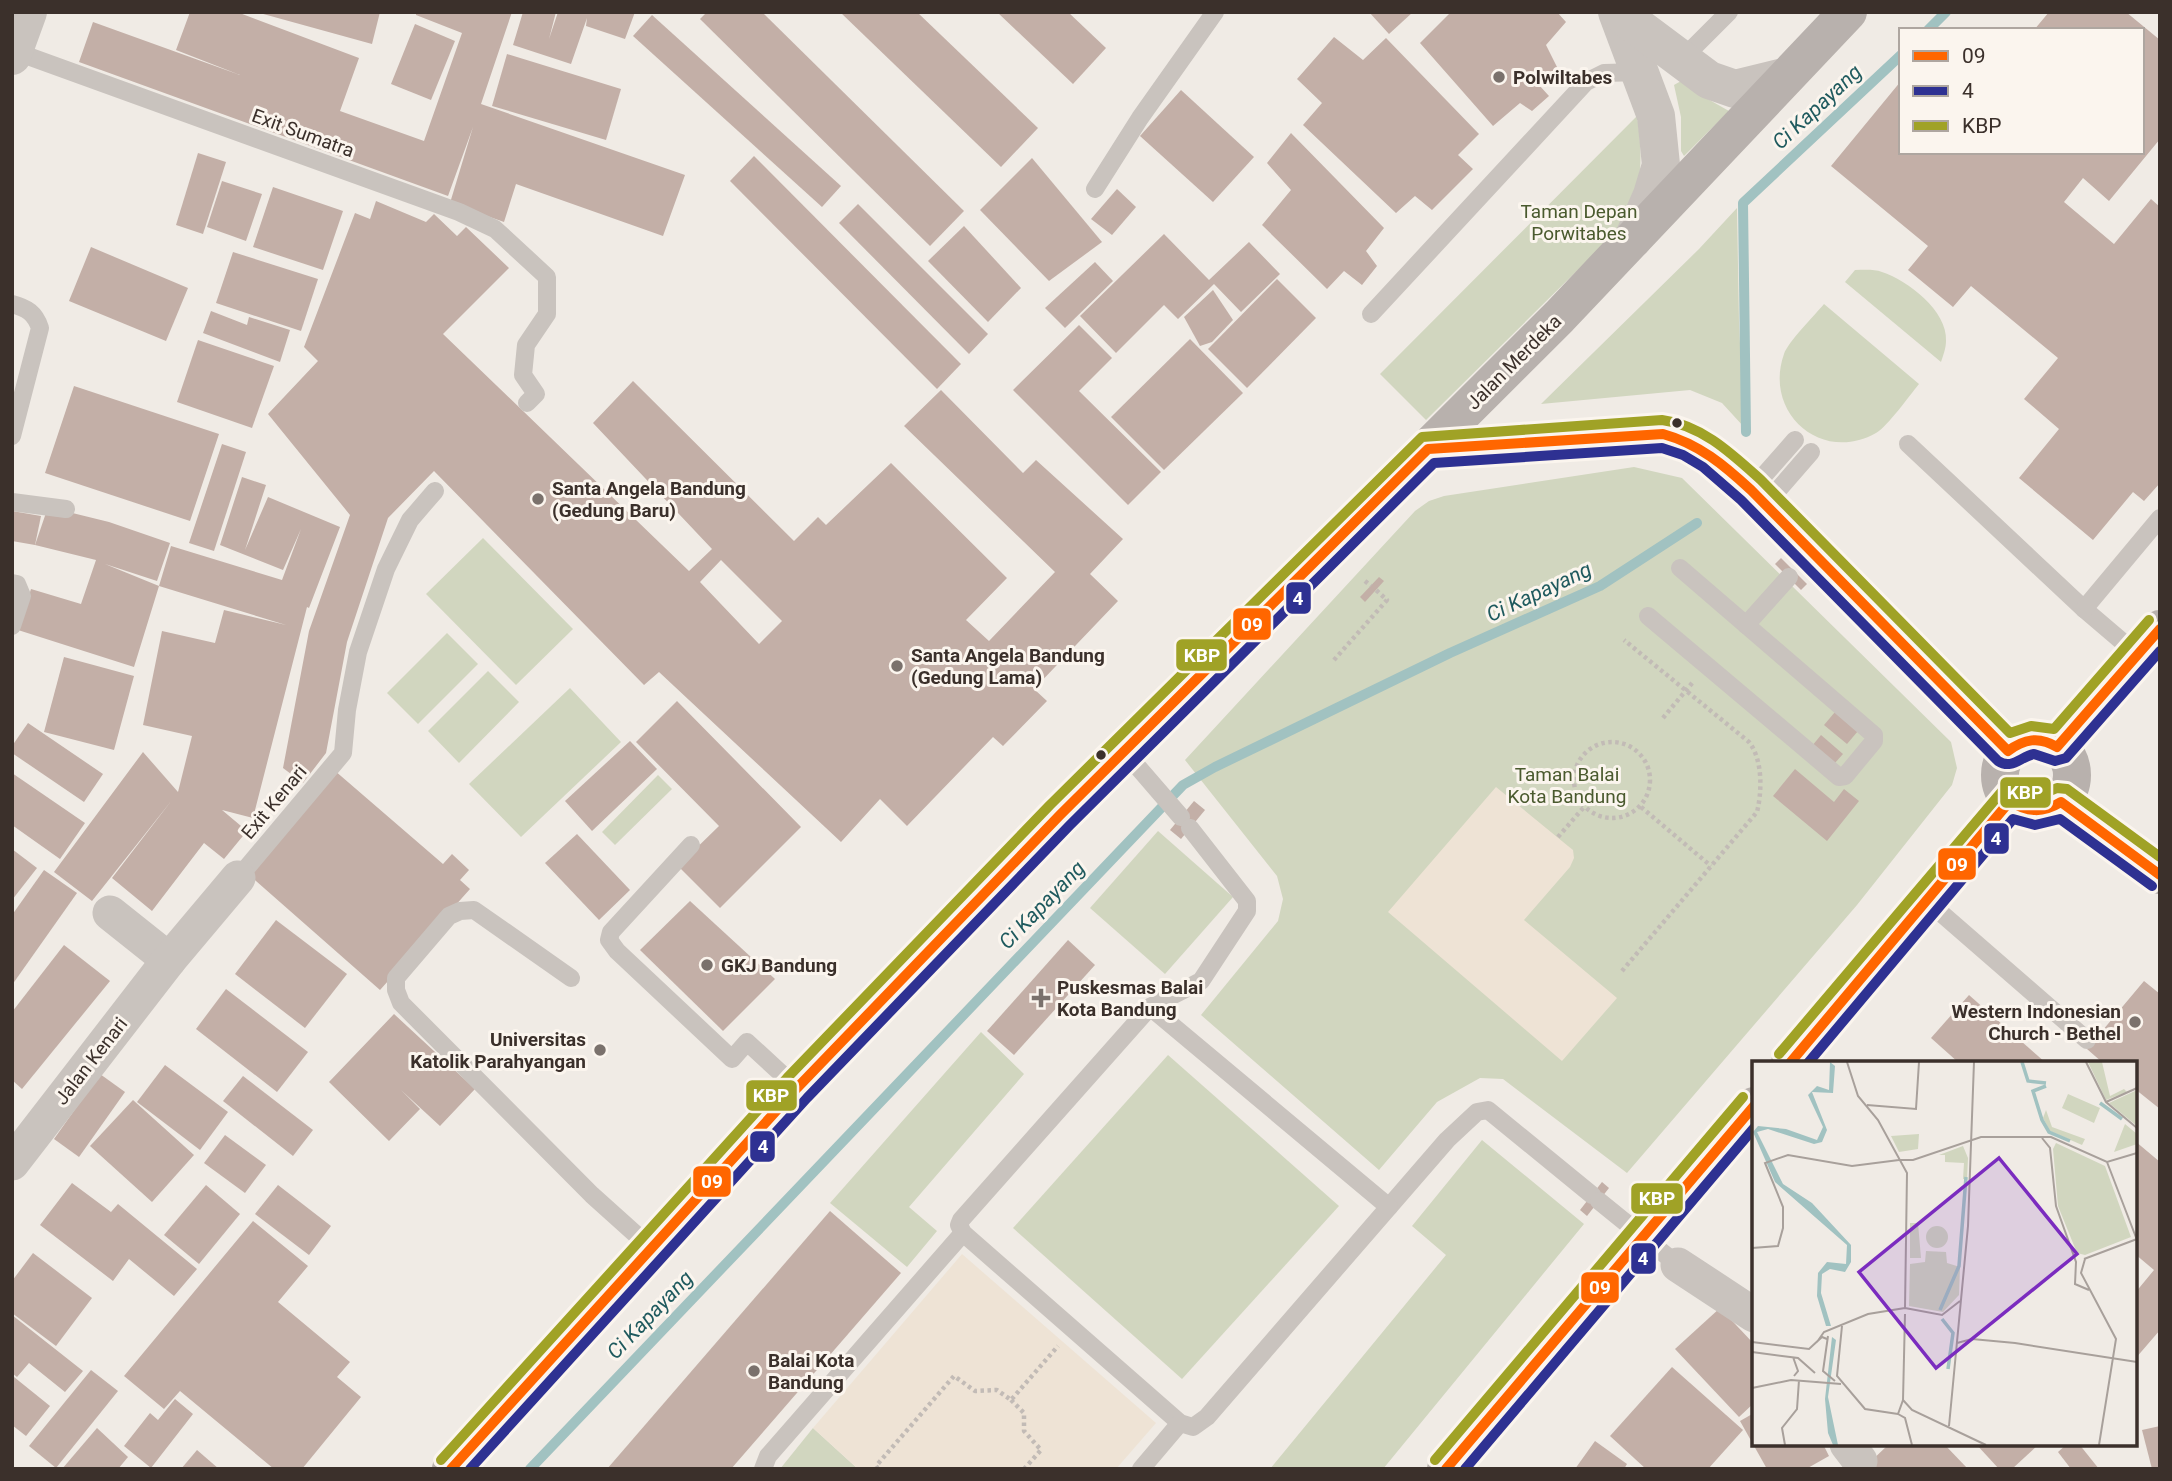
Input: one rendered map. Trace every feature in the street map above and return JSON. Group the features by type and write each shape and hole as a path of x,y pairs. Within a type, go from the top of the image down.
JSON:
{"main road":[{"name":"Jalan Merdeka","path":"451,1469 797,1088 1124,751 1428,449 1632,240 1848,12"},
{"path":"1428,449 1663,434 1678,437 1715,457 1758,497 1798,567 2008,751"},
{"path":"2057,747 2149,642"},
{"path":"2037,739 2048,741 2057,747 2070,764 2072,775 2071,785 2061,802 2052,809 2040,812 2019,808 2010,801 2002,790 1999,776 2001,763 2008,751 2016,744 2037,739"},
{"path":"1792,1061 2010,801"},
{"path":"2061,802 2160,874"},
{"path":"1447,1469 1752,1108"}],"street":[{"path":"13,53 28,12"},
{"path":"1618,12 1709,80 1735,89 1784,78"},
{"path":"1618,12 1656,116 1661,165 1652,195 1632,240"},
{"name":"Jalan Kenari","path":"12,1163 169,960 238,878"},
{"path":"110,913 169,960"},
{"path":"1678,1265 1752,1314"}],"lane":[{"path":"1095,189 1140,118 1215,12"},
{"path":"1681,60 1729,12"},
{"name":"Exit Sumatra","path":"13,53 460,212 495,229 547,276 547,314 526,345 523,375 536,394 527,404"},
{"path":"1371,314 1586,82 1604,73 1641,72"},
{"path":"12,304 26,308 37,317 40,328 12,436"},
{"path":"1758,497 1795,440"},
{"path":"1908,444 2084,609 2149,642"},
{"path":"1758,497 1811,452"},
{"name":"Exit Kenari","path":"238,878 343,753 346,710 358,652 386,569 411,520 435,491"},
{"path":"12,502 66,509"},
{"path":"2084,609 2160,518"},
{"path":"1746,625 1798,567"},
{"path":"1648,616 1839,777 1844,776 1874,741 1874,735 1680,568"},
{"path":"12,583 17,584 22,596 12,626"},
{"path":"1124,751 1247,901 1247,911 1201,981 1150,1007 961,1220 958,1225 963,1233 1180,1423 1193,1427 1207,1417 1389,1207 1477,1112 1488,1110 1678,1265"},
{"path":"691,845 611,932 609,940 617,951 732,1059 747,1042 797,1088"},
{"path":"1926,900 2087,1040"},
{"path":"571,978 474,910 460,911 449,916 396,978 396,990 401,1003 592,1195 651,1248"},
{"path":"1150,1007 1389,1207"},
{"path":"763,1469 768,1456 963,1233"},
{"path":"1141,1469 1180,1423"}],"path":[{"path":"1365,581 1371,586"},
{"path":"1334,660 1387,600 1376,590"},
{"path":"1622,971 1756,812 1761,791 1755,750 1752,746 1624,640"},
{"path":"1663,718 1687,690"},
{"path":"1607,742 1628,744 1637,750 1649,767 1650,788 1641,807 1633,813 1613,819 1592,813 1584,807 1574,788 1576,767 1588,750 1607,742"},
{"path":"1558,837 1584,807"},
{"path":"1641,807 1711,866"},
{"path":"1011,1400 1073,1329"},
{"path":"878,1469 876,1466 954,1376 975,1391 997,1390 1024,1413 1024,1431 1041,1450 1024,1469"}],"green space":[{"path":"1681,81 1729,111 1684,156 1681,151 1681,117 1674,85"},
{"name":"Taman Depan Porwitabes","path":"1637,116 1641,153 1639,179 1633,204 1625,219 1603,245 1426,420 1380,374"},
{"path":"1737,208 1744,427 1722,403 1690,390 1541,404 1699,249"},
{"path":"1855,270 1876,270 1892,276 1924,298 1945,330 1946,344 1941,362 1845,282"},
{"path":"1824,304 1919,384 1881,429 1856,441 1836,442 1818,437 1802,427 1790,413 1782,396 1780,376 1786,349"},
{"name":"Taman Balai Kota Bandung","path":"1634,467 1682,478 1951,742 1957,768 1952,785 1857,905 1627,1173 1503,1079 1480,1078 1437,1102 1379,1170 1201,1015 1278,921 1283,899 1277,876 1185,760 1415,511 1429,501 1444,496"},
{"path":"483,538 573,629 516,685 426,594"},
{"path":"447,633 478,664 418,724 387,693"},
{"path":"488,671 519,702 459,763 428,731"},
{"path":"570,688 621,742 521,837 469,784"},
{"path":"658,775 672,789 615,845 602,832"},
{"path":"1158,831 1233,897 1165,974 1090,908"},
{"path":"981,1032 1024,1074 909,1207 937,1231 907,1267 830,1203"},
{"path":"1168,1055 1339,1206 1182,1379 1013,1228"},
{"path":"1482,1140 1584,1224 1383,1469 1270,1469 1446,1255 1412,1226"},
{"path":"813,1428 858,1469 780,1469"}],"shaded area":[{"path":"1496,787 1573,850 1574,858 1570,867 1524,920 1617,998 1562,1061 1388,912"},
{"path":"962,1254 1156,1423 1116,1469 858,1469 813,1428"}],"building":[{"path":"190,12 237,12 359,58 340,111 424,141 462,33 416,15 416,12 512,12 481,104 685,175 663,236 516,184 504,222 450,203 473,127 448,196 79,62 93,22 240,75 176,50"},
{"path":"256,12 380,12 372,44"},
{"path":"523,12 556,12 549,39 558,12 635,12 625,39 586,26 587,18 571,64 513,45"},
{"path":"707,12 762,12 964,211 930,246 700,19"},
{"path":"840,12 917,12 1038,128 1001,167"},
{"path":"997,12 1068,12 1106,48 1073,84"},
{"path":"1369,12 1413,12 1389,34"},
{"name":"Polwiltabes","path":"1451,12 1557,12 1566,22 1546,45 1558,69 1539,85 1549,96 1532,111 1520,103 1493,126 1420,43"},
{"path":"2049,12 2126,12 2160,40 2160,139 2109,201 2083,178 2064,202 2114,244 2151,199 2160,207 2160,483 2144,501 2133,492 2093,540 2019,478 2059,429 2024,399 2058,358 1971,286 1953,307 1908,270 1928,246 1831,166 1899,83 1899,154 2144,154 2144,28 2036,28"},
{"path":"652,15 841,186 822,207 633,36"},
{"path":"415,24 455,41 431,100 391,84"},
{"path":"1334,37 1363,60 1386,38 1479,134 1458,155 1473,169 1432,210 1415,196 1396,213 1303,125 1322,103 1297,79"},
{"path":"507,54 621,89 606,140 492,106"},
{"path":"1181,90 1254,157 1213,202 1140,136"},
{"path":"1291,133 1384,228 1366,251 1377,266 1362,285 1344,271 1327,289 1262,225 1291,190 1267,163"},
{"path":"198,153 226,162 203,234 176,225"},
{"path":"754,156 961,364 937,389 730,181"},
{"path":"1032,158 1102,242 1049,281 980,210"},
{"path":"222,181 262,194 246,241 207,227"},
{"path":"273,187 343,211 323,270 253,247"},
{"path":"1117,189 1136,207 1112,235 1091,219"},
{"path":"376,201 426,222 434,214 457,236 466,227 509,268 443,334 689,571 712,549 593,423 633,381 794,541 818,517 826,525 891,463 1007,578 966,620 989,641 1055,572 904,426 941,390 1023,473 1036,460 1123,539 1090,574 1118,601 1034,689 1047,701 1003,746 993,737 907,826 880,799 841,842 659,672 644,685 434,471 388,518 347,642 326,753 303,783 283,768 309,631 350,515 268,414 318,361 304,347 355,213 370,219","holes":["721,560 782,621 759,644 700,582"]},
{"path":"858,204 988,334 969,354 839,223"},
{"path":"964,226 1021,288 988,322 928,261"},
{"path":"1164,234 1209,280 1249,242 1280,274 1241,312 1214,284 1178,319 1164,305 1116,353 1080,316"},
{"path":"91,247 188,288 166,341 69,301"},
{"path":"233,252 318,279 301,331 216,303"},
{"path":"1095,262 1113,281 1065,328 1045,308"},
{"path":"1277,279 1316,318 1247,388 1208,349"},
{"path":"1213,290 1233,320 1212,342 1200,346 1184,317"},
{"path":"211,311 247,325 249,317 290,330 280,362 203,333"},
{"path":"1079,325 1112,358 1079,391 1161,472 1128,505 1013,390"},
{"path":"1190,339 1243,393 1164,470 1111,417"},
{"path":"198,340 274,366 252,428 177,402"},
{"path":"74,386 219,434 190,521 45,473"},
{"path":"222,444 246,452 214,551 189,543"},
{"path":"242,477 266,485 245,550 268,497 340,527 309,608 307,607 253,818 222,810 247,831 224,859 204,843 152,911 112,878 172,800 92,901 54,872 143,752 178,792 192,736 143,725 162,631 215,643 224,610 286,625 159,586 171,546 282,580 301,529 283,570 220,545"},
{"path":"48,507 109,522 170,543 157,581 105,564 159,586 134,667 18,630 31,589 81,604 96,560 35,545"},
{"path":"12,511 41,516 35,545 12,541"},
{"path":"1781,558 1807,584 1801,590 1775,564"},
{"path":"1379,577 1384,581 1365,602 1360,597"},
{"path":"64,657 134,676 114,750 44,732"},
{"path":"677,701 801,827 720,908 678,866 719,826 636,742"},
{"path":"1835,712 1858,731 1847,744 1824,725"},
{"path":"28,723 103,774 84,802 12,753 12,746"},
{"path":"1821,735 1843,754 1834,764 1812,746"},
{"path":"630,741 657,769 592,831 565,801"},
{"path":"1795,769 1834,802 1844,789 1859,801 1827,841 1773,796"},
{"path":"334,770 443,864 452,854 469,870 460,880 470,889 380,990 248,874"},
{"path":"12,773 85,823 60,859 12,825"},
{"path":"1194,801 1205,810 1181,839 1170,830"},
{"path":"577,834 630,890 599,920 545,863"},
{"path":"12,849 37,868 12,900"},
{"path":"44,870 77,893 12,985 12,915"},
{"name":"GKJ Bandung","path":"690,901 775,979 723,1031 640,950"},
{"path":"276,920 347,974 305,1028 235,974"},
{"name":"Puskesmas Balai Kota Bandung","path":"1068,940 1095,965 1014,1055 987,1031"},
{"path":"64,945 110,981 22,1089 12,1080 12,1012"},
{"name":"Western Indonesian Church - Bethel","path":"2144,981 2160,994 2160,1109 2137,1091 2137,1061 2101,1061 2087,1049"},
{"path":"226,989 308,1052 277,1092 196,1029"},
{"path":"1969,995 2044,1061 1957,1061 1931,1038"},
{"path":"394,1014 475,1089 440,1126 401,1090 420,1109 389,1141 329,1082"},
{"path":"165,1065 228,1112 200,1150 137,1102"},
{"path":"100,1074 125,1092 79,1157 54,1139"},
{"path":"243,1076 313,1130 293,1156 223,1101"},
{"path":"133,1100 194,1155 152,1202 90,1146"},
{"path":"225,1135 266,1165 245,1193 204,1163"},
{"path":"2137,1143 2160,1162 2160,1330 2137,1357 2137,1291 2154,1270 2137,1256"},
{"path":"1602,1182 1609,1188 1587,1216 1580,1210"},
{"path":"72,1183 111,1212 118,1204 197,1269 174,1296 129,1259 113,1281 40,1225"},
{"path":"206,1185 240,1214 199,1264 164,1235"},
{"path":"278,1185 331,1226 309,1255 255,1214"},
{"name":"Balai Kota Bandung","path":"830,1211 901,1273 731,1469 607,1469"},
{"path":"253,1221 308,1266 278,1302 350,1362 337,1377 361,1397 302,1469 274,1469 180,1391 164,1409 124,1376"},
{"path":"33,1253 92,1298 56,1346 12,1313 12,1281"},
{"path":"1720,1308 1752,1342 1752,1405 1739,1417 1675,1349"},
{"path":"12,1315 83,1371 65,1392 29,1363 17,1377 12,1373"},
{"path":"1672,1367 1743,1430 1708,1469 1646,1469 1610,1436"},
{"path":"91,1370 118,1391 56,1468 29,1446"},
{"path":"14,1377 50,1406 26,1436 12,1425"},
{"path":"175,1399 193,1414 151,1468 124,1446 150,1413 158,1420"},
{"path":"1752,1414 1752,1442 1740,1421"},
{"path":"2160,1426 2160,1469 2152,1469 2142,1430"},
{"path":"97,1428 128,1457 118,1469 62,1469"},
{"path":"1595,1441 1627,1464 1624,1469 1575,1469"},
{"path":"1754,1446 1824,1446 1829,1456 1806,1469 1767,1469"},
{"path":"1887,1446 1946,1446 1968,1469 1868,1469 1866,1466"},
{"path":"1978,1446 2037,1446 2012,1469 1999,1469"},
{"path":"2065,1446 2081,1446 2099,1469 2071,1469 2058,1452"},
{"path":"197,1450 219,1469 181,1469"}],"waterway":[{"name":"Ci Kapayang","path":"1930,28 1946,12"},
{"name":"Ci Kapayang","path":"1746,432 1743,203 1899,57"},
{"name":"Ci Kapayang","path":"530,1469 1183,785 1450,653 1600,586 1697,523"}],"transit line":[{"name":"KBP","path":"441,1460 787,1078 1050,805 1422,437 1662,420 1703,434 1761,480 2010,733 2031,726 2054,729 2149,620"},
{"name":"09","path":"451,1469 797,1088 1060,815 1428,449 1663,434 1688,443 1721,464 1751,490 2008,751 2032,740 2044,741 2057,747 2160,629"},
{"name":"4","path":"470,1469 807,1098 1070,825 1434,463 1662,448 1683,455 1703,467 1741,500 1998,761 2003,763 2012,764 2034,754 2055,761 2066,758 2160,651"},
{"name":"KBP","path":"1779,1054 2004,789 2014,788 2036,797 2057,788 2067,789 2160,857"},
{"name":"09","path":"1792,1061 2010,801 2023,808 2036,810 2061,802 2160,875"},
{"name":"4","path":"1810,1061 2013,819 2035,825 2060,819 2152,886"},
{"name":"KBP","path":"1435,1460 1743,1097"},
{"name":"09","path":"1446,1469 1752,1108"},
{"name":"4","path":"1465,1469 1752,1130"}],"place":[{"name":"Polwiltabes","path":"1499,77"},
{"name":"Santa Angela Bandung (Gedung Baru)","path":"538,499"},
{"name":"Santa Angela Bandung (Gedung Lama)","path":"897,666"},
{"name":"GKJ Bandung","path":"707,965"},
{"name":"Puskesmas Balai Kota Bandung","path":"1041,998"},
{"name":"Western Indonesian Church - Bethel","path":"2135,1022"},
{"name":"Universitas Katolik Parahyangan","path":"600,1050"},
{"name":"Balai Kota Bandung","path":"754,1371"}]}
